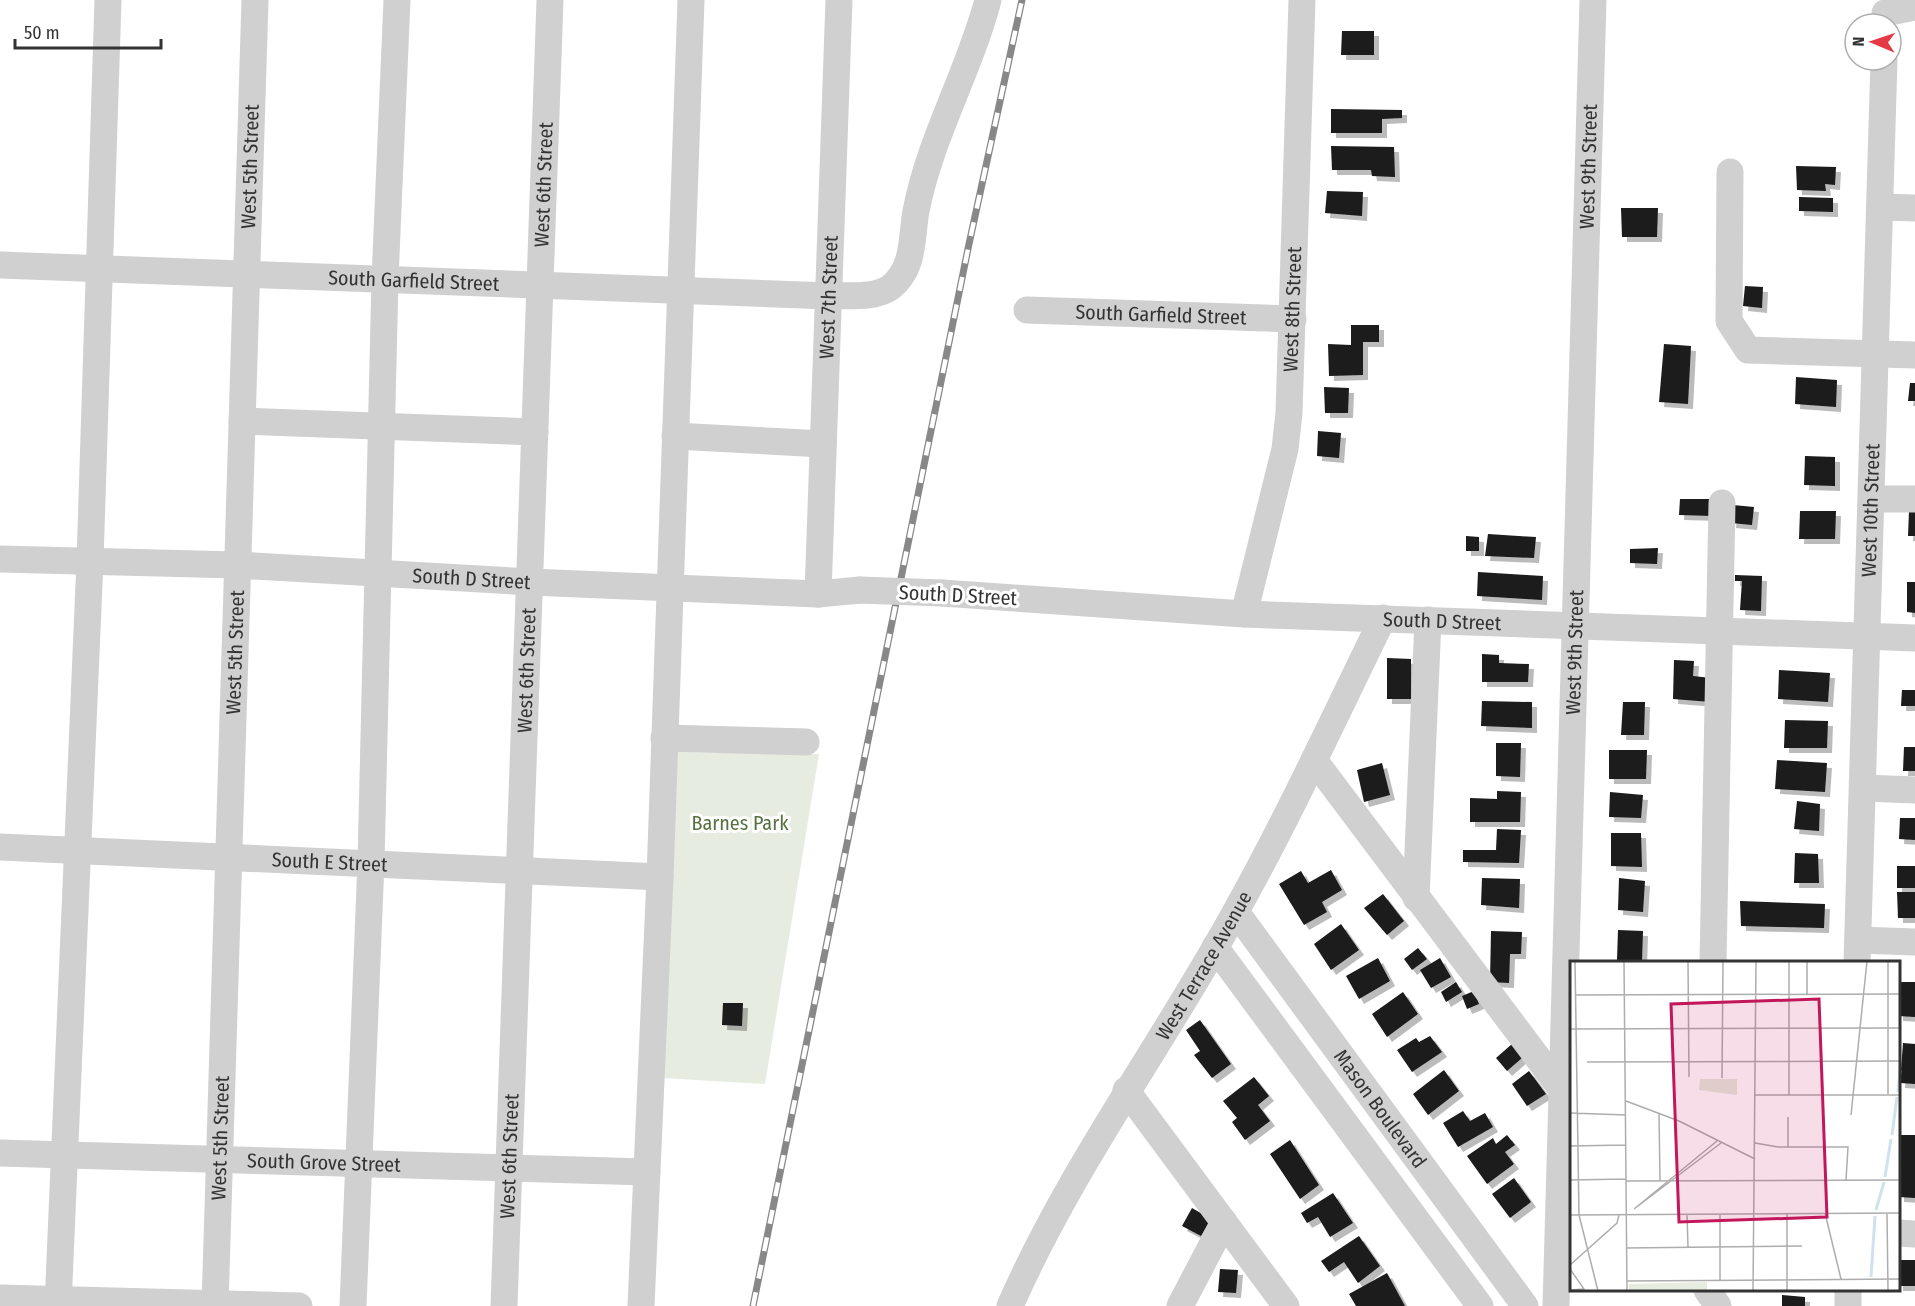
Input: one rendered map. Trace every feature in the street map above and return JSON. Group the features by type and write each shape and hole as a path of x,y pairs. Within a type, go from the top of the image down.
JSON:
{"street":[{"path":"58,1303 90,561 108,0"},
{"name":"West 5th Street","path":"215,1305 255,0"},
{"path":"353,1306 371,862 385,279 397,0"},
{"name":"West 6th Street","path":"504,1306 550,0"},
{"path":"641,1306 660,877 668,588 691,0"},
{"name":"West 7th Street","path":"818,594 839,0"},
{"name":"South Garfield Street","path":"0,265 829,296 873,294 890,288 903,273 912,252 916,210 931,159 977,41 987,0"},
{"name":"West 8th Street","path":"1244,614 1285,449 1293,319 1302,0"},
{"name":"West 9th Street","path":"1556,1306 1593,0"},
{"path":"1885,12 1915,7"},
{"name":"West 10th Street","path":"1858,952 1884,72"},
{"path":"1730,172 1729,321 1748,350 1915,355"},
{"path":"1881,207 1915,208"},
{"name":"South Garfield Street","path":"1027,310 1293,319"},
{"path":"242,421 535,432"},
{"path":"675,436 823,444"},
{"path":"1872,499 1915,500"},
{"path":"1713,961 1722,503"},
{"name":"South D Street","path":"0,559 237,565 530,582 818,594 860,590 942,593 1244,614 1915,638"},
{"name":"West Terrace Avenue","path":"1010,1306 1025,1272 1126,1090 1236,912 1383,618"},
{"path":"1416,898 1428,620"},
{"path":"664,738 806,742"},
{"path":"1314,760 1562,1090"},
{"path":"1863,788 1915,790"},
{"name":"South E Street","path":"0,847 520,868 660,877"},
{"name":"Mason Boulevard","path":"1236,912 1525,1306"},
{"path":"1858,952 1915,942"},
{"name":"Mason Boulevard","path":"1215,947 1480,1306"},
{"path":"1126,1090 1286,1306"},
{"name":"South Grove Street","path":"0,1153 647,1172"},
{"path":"1180,1306 1224,1222"},
{"path":"1900,1233 1915,1234"},
{"path":"1708,1291 1718,1306"},
{"path":"0,1298 58,1303 299,1306"}],"green space":[{"name":"Barnes Park","path":"675,752 819,754 765,1084 663,1078"}],"building":[{"path":"1342,31 1374,31 1374,55 1341,55"},
{"path":"1331,109 1402,110 1402,118 1382,119 1382,133 1331,133"},
{"path":"1331,146 1394,147 1395,177 1372,176 1371,170 1332,170"},
{"path":"1796,166 1836,167 1835,185 1825,184 1826,191 1797,190"},
{"path":"1327,191 1363,192 1362,216 1325,213"},
{"path":"1799,197 1833,198 1833,212 1799,211"},
{"path":"1621,208 1658,208 1657,237 1622,237"},
{"path":"1745,286 1763,287 1762,308 1743,306"},
{"path":"1351,325 1379,325 1379,342 1363,342 1363,375 1329,376 1328,344 1351,345"},
{"path":"1664,344 1691,346 1688,404 1659,402"},
{"path":"1796,377 1837,380 1836,407 1795,404"},
{"path":"1910,383 1915,383 1915,401 1908,401"},
{"path":"1324,387 1349,388 1348,413 1325,413"},
{"path":"1318,431 1341,433 1339,458 1317,456"},
{"path":"1805,456 1835,457 1835,486 1804,485"},
{"path":"1680,499 1714,499 1713,516 1679,515"},
{"path":"1733,505 1754,507 1752,525 1731,523"},
{"path":"1800,511 1836,511 1835,539 1799,539"},
{"path":"1909,511 1915,511 1915,536 1908,536"},
{"path":"1488,534 1536,537 1534,558 1485,556"},
{"path":"1466,536 1479,537 1479,551 1466,551"},
{"path":"1658,548 1657,564 1630,563 1630,549"},
{"path":"1478,572 1543,576 1542,600 1477,596"},
{"path":"1735,575 1762,576 1761,611 1740,610 1742,581 1735,581"},
{"path":"1907,582 1915,582 1915,613 1907,612"},
{"path":"1482,654 1499,655 1499,663 1529,664 1528,682 1482,682"},
{"path":"1387,658 1411,659 1411,699 1387,699"},
{"path":"1674,660 1694,661 1693,676 1711,678 1711,702 1673,699"},
{"path":"1779,670 1830,673 1828,702 1778,699"},
{"path":"1902,690 1915,690 1915,706 1901,706"},
{"path":"1482,701 1532,702 1532,728 1481,726"},
{"path":"1623,702 1645,702 1644,735 1621,735"},
{"path":"1785,720 1828,721 1827,748 1784,748"},
{"path":"1496,743 1521,743 1520,777 1496,776"},
{"path":"1904,747 1915,747 1915,771 1903,771"},
{"path":"1609,750 1647,750 1646,779 1609,779"},
{"path":"1777,760 1827,763 1825,792 1775,789"},
{"path":"1382,763 1390,795 1364,802 1357,770"},
{"path":"1497,791 1521,792 1520,822 1470,822 1470,798 1497,799"},
{"path":"1610,792 1643,795 1641,818 1609,817"},
{"path":"1797,801 1820,804 1819,831 1794,829"},
{"path":"1900,818 1915,818 1915,840 1899,839"},
{"path":"1497,829 1521,830 1519,863 1463,862 1463,850 1496,850"},
{"path":"1611,833 1641,833 1642,867 1611,866"},
{"path":"1795,853 1818,854 1819,883 1794,883"},
{"path":"1897,866 1915,866 1915,888 1897,888"},
{"path":"1331,870 1342,890 1322,902 1327,912 1304,925 1279,884 1301,871 1308,883"},
{"path":"1482,878 1520,879 1519,908 1481,905"},
{"path":"1619,878 1645,881 1643,912 1618,910"},
{"path":"1897,892 1915,892 1915,918 1898,918"},
{"path":"1383,894 1404,921 1387,935 1364,908"},
{"path":"1740,901 1825,904 1824,928 1741,926"},
{"path":"1341,924 1359,950 1331,970 1314,944"},
{"path":"1618,930 1643,931 1642,961 1617,960"},
{"path":"1491,931 1522,932 1521,954 1510,954 1509,983 1490,982"},
{"path":"1418,948 1427,959 1412,970 1404,959"},
{"path":"1378,958 1390,981 1359,999 1346,976"},
{"path":"1440,958 1451,977 1431,988 1420,970"},
{"path":"1456,982 1462,992 1446,1002 1441,992"},
{"path":"1900,982 1915,982 1915,1017 1900,1016"},
{"path":"1474,991 1479,1004 1467,1009 1462,996"},
{"path":"1403,992 1418,1014 1387,1037 1372,1014"},
{"path":"723,1003 743,1003 742,1026 722,1025"},
{"path":"1200,1020 1231,1064 1212,1078 1194,1055 1200,1051 1186,1030"},
{"path":"1430,1036 1442,1052 1412,1072 1397,1050 1416,1038 1419,1042"},
{"path":"1903,1043 1915,1044 1915,1084 1900,1083"},
{"path":"1512,1044 1522,1058 1507,1071 1496,1058"},
{"path":"1444,1070 1459,1091 1428,1115 1413,1094"},
{"path":"1529,1071 1546,1094 1527,1106 1512,1084"},
{"path":"1254,1077 1269,1096 1258,1105 1270,1121 1245,1140 1232,1122 1237,1118 1223,1101"},
{"path":"1463,1111 1470,1121 1485,1113 1493,1127 1458,1147 1443,1123"},
{"path":"1507,1135 1515,1145 1505,1152 1514,1164 1487,1184 1467,1156 1493,1138 1496,1144"},
{"path":"1900,1135 1915,1135 1915,1198 1900,1197"},
{"path":"1290,1140 1319,1185 1300,1199 1270,1154"},
{"path":"1514,1178 1531,1202 1510,1218 1492,1194"},
{"path":"1333,1193 1353,1223 1330,1237 1318,1217 1307,1223 1301,1213"},
{"path":"1192,1208 1211,1219 1201,1236 1182,1226"},
{"path":"1359,1236 1380,1266 1358,1283 1344,1262 1329,1272 1321,1261"},
{"path":"1900,1260 1915,1260 1915,1286 1900,1286"},
{"path":"1220,1269 1238,1270 1236,1293 1218,1292"},
{"path":"1387,1273 1405,1306 1356,1306 1349,1294"},
{"path":"1782,1295 1805,1297 1805,1306 1782,1306"}],"railway":[{"path":"753,1306 969,244 1022,0"}]}
